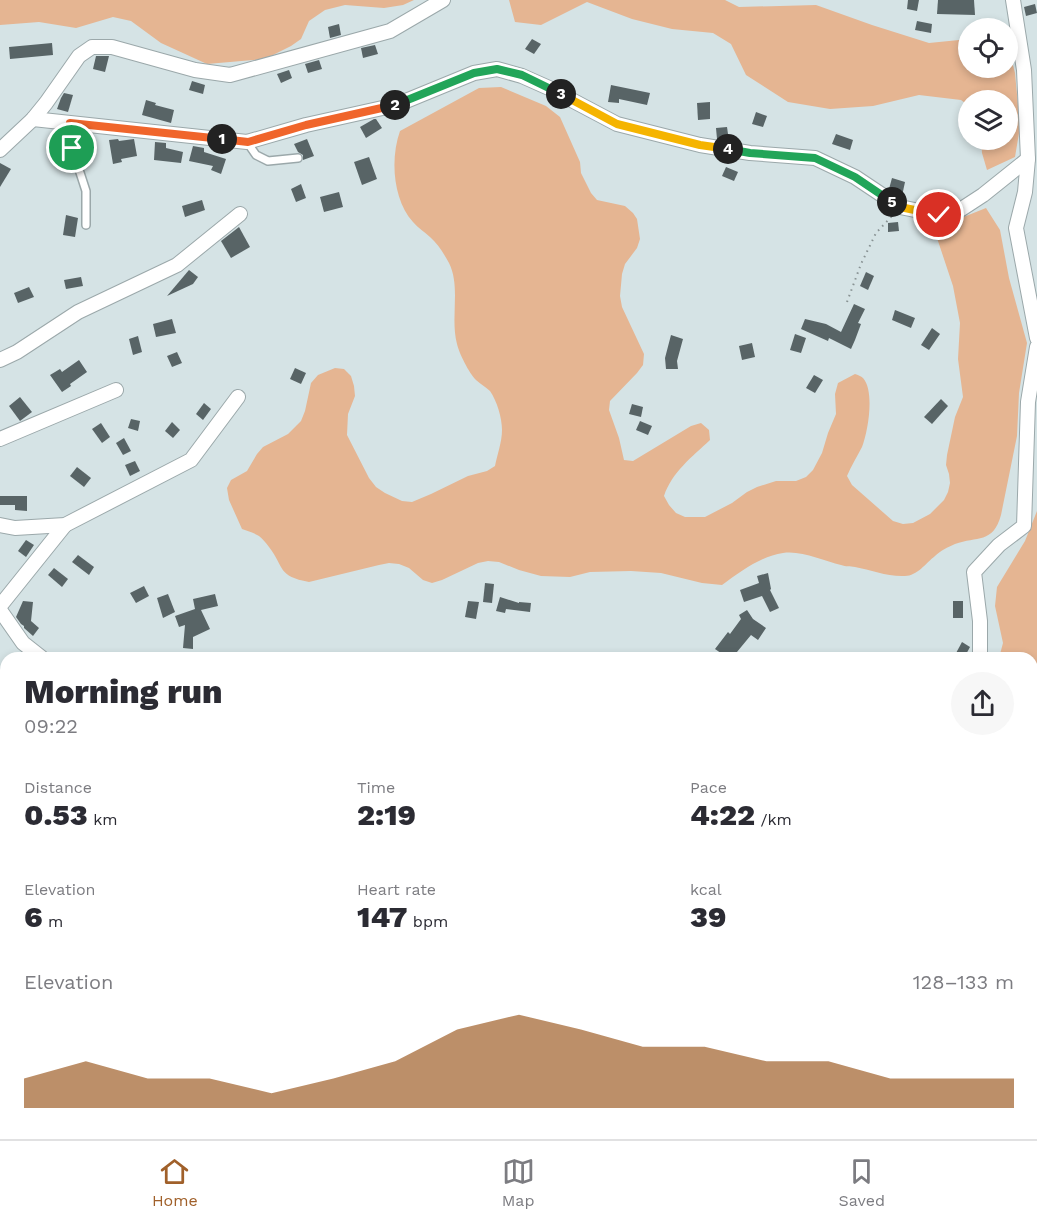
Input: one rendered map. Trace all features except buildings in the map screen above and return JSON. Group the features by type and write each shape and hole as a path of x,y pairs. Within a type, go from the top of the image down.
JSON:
{"street":[{"path":"0,150 33,119 79,56 92,47 112,47 195,70 230,75 390,31 443,0"},
{"path":"1013,0 1024,70 1029,159 1026,192 1017,228 1037,339"},
{"path":"33,119 248,142 306,125 396,105 474,73 497,69 522,75 617,124 700,145 750,153 815,158 855,177 900,207 939,215 960,210 1029,159"},
{"path":"0,360 17,352 78,312 177,265 240,214"},
{"path":"980,652 980,621 974,572 999,545 1024,526 1028,402 1037,348"},
{"path":"0,439 116,390"},
{"path":"0,525 15,528 65,525 191,460 238,397"},
{"path":"34,652 23,643 0,608 65,525"}],"lane":[{"path":"70,123 72,148 86,191 86,225"},
{"path":"248,142 256,155 268,161 298,158"}],"path":[{"path":"847,302 861,264 876,233 900,207"}],"shaded area":[{"path":"0,0 414,0 403,5 384,8 345,5 325,10 309,21 301,39 265,59 207,64 161,43 131,21 113,17 76,28 39,22 0,25"},
{"path":"509,0 725,0 739,7 816,5 929,43 958,40 958,78 1015,78 1017,90 958,90 958,100 919,95 873,106 830,109 788,102 746,75 731,44 713,33 672,29 632,19 587,2 541,25 515,22"},
{"path":"501,87 546,106 560,117 591,193 597,200 625,206 637,219 640,239 637,248 625,264 620,296 622,307 644,354 643,365 610,401 609,410 624,460 633,461 691,426 701,423 709,430 710,440 677,472 664,496 676,513 685,517 705,517 757,487 776,481 796,481 806,477 813,470 822,453 836,414 835,394 838,383 855,374 862,377 867,384 870,402 862,447 847,476 852,485 893,521 903,524 913,523 930,514 944,500 950,483 946,465 947,455 955,417 963,397 958,359 960,323 953,286 936,235 951,222 986,208 1000,230 1009,278 1027,343 1019,393 1017,436 1001,515 994,531 989,535 947,548 917,572 905,576 845,566 790,552 759,561 722,585 702,583 661,573 631,571 590,572 570,577 541,576 499,562 488,561 432,583 423,580 409,568 389,563 309,582 286,574 262,538 242,529 229,500 227,488 231,480 247,471 263,447 288,434 301,421 311,383 318,375 335,368 344,369 351,376 355,396 348,414 347,435 369,478 385,493 402,501 412,502 495,466 502,435 499,410 490,391 473,377 467,368 457,344 454,324 453,272 438,246 406,213 397,191 394,166 400,131 479,88"},
{"path":"1018,105 1020,127 1018,139"},
{"path":"982,150 1016,150 1015,157 987,170"},
{"path":"1037,511 1037,652 1001,652 1003,643 995,606 997,587 1025,541"}],"route":[{"path":"72,148 70,123 248,142 306,125 396,105 474,73 497,69 522,75 617,124 700,145 750,153 815,158 855,177 900,207 939,215"}]}
